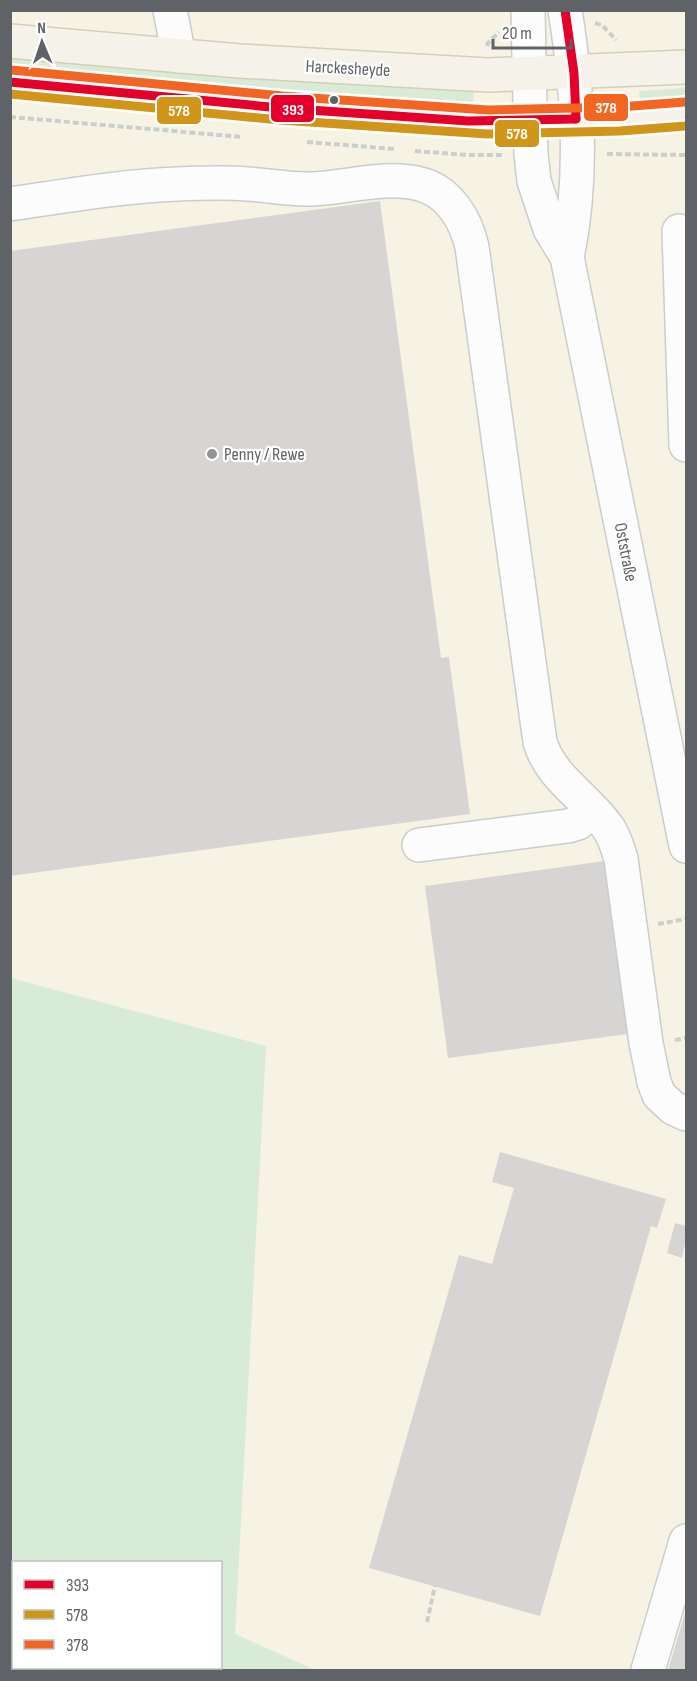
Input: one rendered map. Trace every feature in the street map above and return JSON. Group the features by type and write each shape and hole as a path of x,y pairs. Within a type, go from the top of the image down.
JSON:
{"main road":[{"name":"Harckesheyde","path":"10,41 334,68 488,75 687,67"},
{"path":"10,82 293,108 468,121 620,119 687,114"}],"street":[{"path":"170,10 179,56"},
{"name":"Oststraße","path":"528,10 530,121 534,181 550,229 567,257 686,835"},
{"name":"Oststraße","path":"567,257 573,229 578,180 574,73 577,16"},
{"path":"10,204 155,185 244,183 307,189 392,181 420,184 435,190 448,200 464,223 472,247 540,742 544,756 607,827 615,841 621,859 646,1044 654,1082 659,1095 666,1102 687,1114"},
{"path":"679,231 687,446"},
{"path":"419,846 568,826 578,823 593,811"},
{"path":"648,1671 687,1541"}],"path":[{"path":"577,16 602,25 616,38 617,46"},
{"path":"621,154 687,155"},
{"path":"427,1622 435,1586"}],"shaded area":[{"path":"10,11 686,11 686,1670 315,1670 235,1634 266,1046 11,978"}],"green space":[{"path":"10,53 474,86 473,105 11,66"},
{"path":"686,88 686,101 640,104 639,91"},
{"path":"10,978 266,1046 235,1634 315,1670 11,1670"}],"building":[{"name":"Penny / Rewe","path":"380,201 441,658 449,657 470,814 10,876 10,251"},
{"path":"605,861 628,1034 448,1058 425,886"},
{"path":"500,1152 666,1199 657,1228 651,1226 540,1616 369,1568 459,1255 492,1264 514,1188 492,1182"},
{"path":"675,1223 686,1226 682,1258 667,1253"},
{"path":"686,1610 686,1670 668,1670"}],"transit line":[{"name":"393","path":"565,10 574,73 576,119"},
{"name":"378","path":"11,70 282,96 488,110 619,107 685,102"},
{"name":"393","path":"10,82 281,108 468,121 576,119"},
{"name":"578","path":"10,94 280,120 487,134 620,131 686,126"}],"place":[{"name":"Penny / Rewe","path":"212,454"}]}
